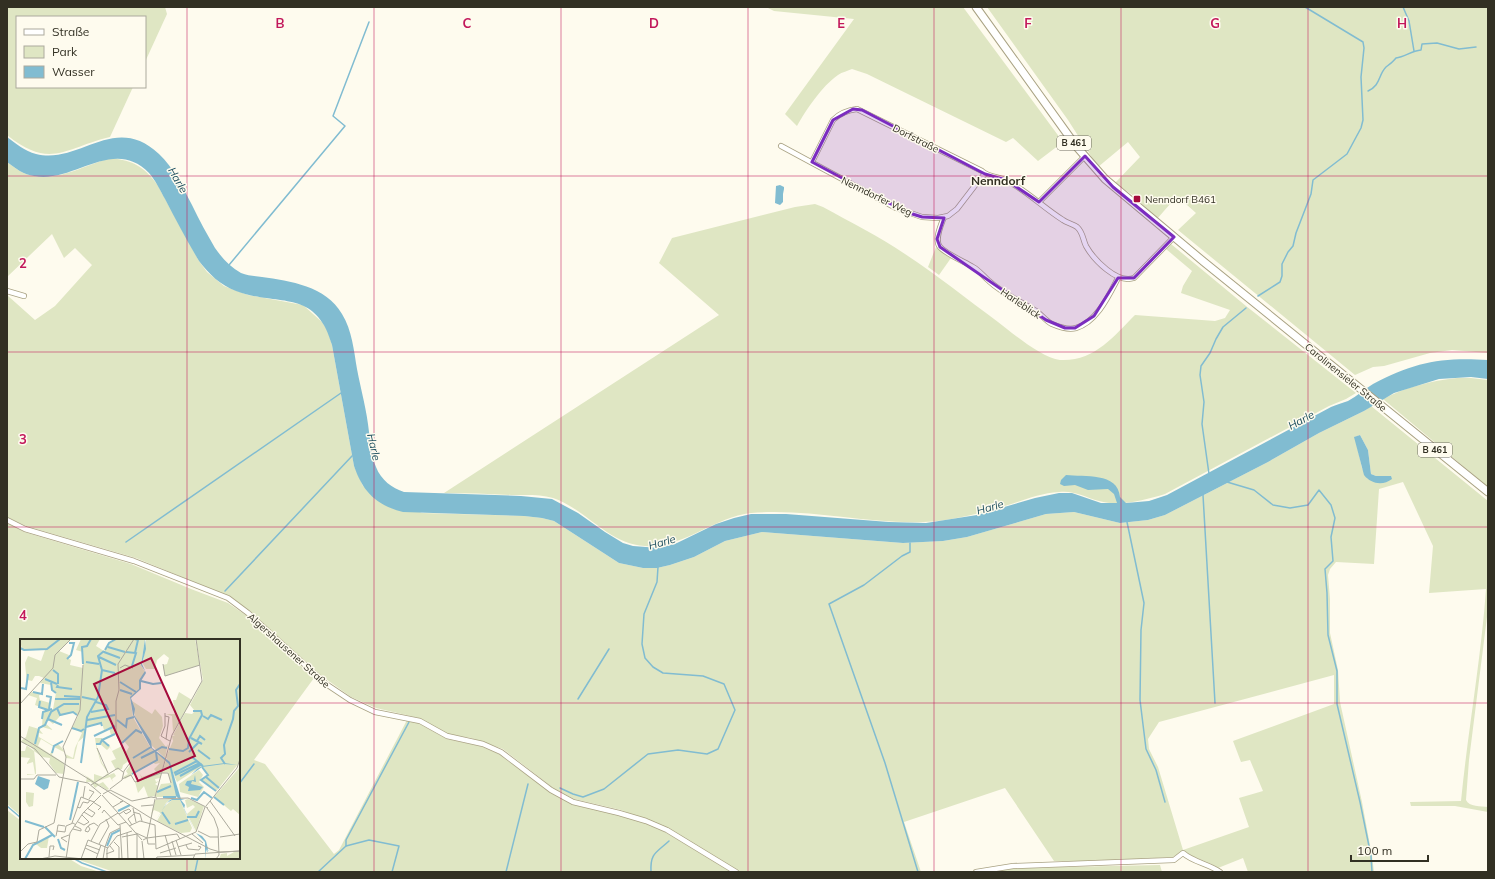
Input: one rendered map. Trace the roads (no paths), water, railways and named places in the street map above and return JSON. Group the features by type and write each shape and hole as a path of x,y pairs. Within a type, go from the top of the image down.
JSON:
{"main road":[{"name":"B 461","path":"976,7 1085,156 1113,187 1174,237"},
{"name":"Carolinensieler Straße","path":"1174,237 1488,492"}],"street":[{"name":"Dorfstraße","path":"812,162 836,116 857,109 985,174 1006,180 1039,202 1063,221 1077,228 1090,252 1118,278"},
{"name":"Nenndorfer Weg","path":"781,146 906,212 922,217 944,217"},
{"path":"1039,202 1085,156"},
{"path":"944,217 948,216 957,209 985,174"},
{"name":"Harleblick","path":"944,217 937,239 940,247 973,267 984,275 988,281 1019,302 1039,313 1054,325 1065,328 1075,328 1084,324 1094,316 1103,304 1118,278"},
{"path":"1118,278 1130,280 1134,278 1174,237"},
{"path":"7,291 16,292 24,296"},
{"name":"Algershausener Straße","path":"7,520 25,529 134,561 228,598 248,613 326,684 350,700 375,712 420,721 447,736 483,744 501,752 551,790 572,802 619,812 660,827 736,872"},
{"path":"976,872 1013,866 1174,860 1183,853 1188,858 1208,865 1220,872"}],"water":[{"name":"Harle","path":"7,137 20,147 32,153 52,155 67,153 112,138 127,138 143,142 159,154 169,165 182,185 200,222 215,248 223,259 237,271 246,275 306,286 327,297 342,314 348,327 367,416 374,463 378,472 391,486 404,492 521,496 552,499 578,513 623,543 633,546 659,548 677,543 716,524 751,514 786,514 889,522 926,523 977,515 1035,498 1059,493 1072,493 1101,503 1117,503 1114,494 1108,489 1088,490 1075,485 1064,486 1060,484 1061,480 1066,475 1099,477 1107,480 1113,483 1118,489 1120,497 1126,503 1149,501 1167,495 1331,407 1348,401 1373,384 1415,366 1442,360 1488,360 1488,379 1471,377 1439,379 1394,393 1364,411 1319,433 1268,462 1165,515 1148,520 1120,523 1074,512 1046,514 967,537 943,541 903,543 762,532 725,541 694,557 670,565 657,568 643,568 619,563 554,521 542,518 524,516 403,512 385,506 366,490 354,466 332,345 325,327 316,315 306,307 294,303 252,296 236,291 215,279 199,261 154,179 149,173 135,163 121,159 107,160 64,174 49,177 34,176 20,171 7,162"},
{"path":"780,185 784,187 784,189 783,202 780,205 775,203 776,186"},
{"path":"1360,435 1368,450 1371,474 1376,476 1391,476 1392,479 1385,483 1377,483 1364,475 1354,437"}],"waterway":[{"path":"1258,296 1280,282 1282,276 1282,264 1293,246 1296,233 1311,194 1313,180 1347,154 1361,128 1363,120 1361,77 1364,48 1363,42 1305,7"},
{"path":"1403,7 1409,21 1414,51"},
{"path":"229,265 345,126 333,116 369,22"},
{"path":"1368,91 1375,86 1383,70 1396,58 1421,50 1422,44 1437,43 1459,49 1476,47"},
{"path":"1209,474 1202,424 1204,402 1200,375 1201,366 1210,353 1223,327 1246,308"},
{"path":"126,542 341,393"},
{"path":"225,591 352,456"},
{"path":"1227,482 1254,490 1273,505 1290,508 1308,505 1319,490 1331,505 1335,518 1331,537 1333,561 1325,569 1328,635 1337,671 1337,704 1360,802 1371,856 1372,872"},
{"path":"1203,495 1215,703"},
{"path":"1127,522 1144,603 1141,630 1140,700 1146,749 1156,770 1165,802"},
{"path":"910,543 910,552 902,556 864,585 829,604 885,763 918,872"},
{"path":"560,788 583,797 604,789 648,754 678,750 707,754 718,749 735,710 724,684 703,676 663,673 653,667 645,658 642,644 644,614 657,582 658,567"},
{"path":"578,699 609,649"},
{"path":"346,846 346,840 409,722"},
{"path":"240,783 254,764"},
{"path":"506,872 528,784"},
{"path":"7,806 20,817"},
{"path":"318,872 346,846 369,840 399,846 392,872"},
{"path":"651,872 653,857 657,851 669,841"},
{"path":"75,859 107,872"},
{"path":"195,872 198,859"}],"place":[{"name":"Nenndorf B461","path":"1137,199"}],"district":[{"name":"Nenndorf","path":"998,181"}]}
